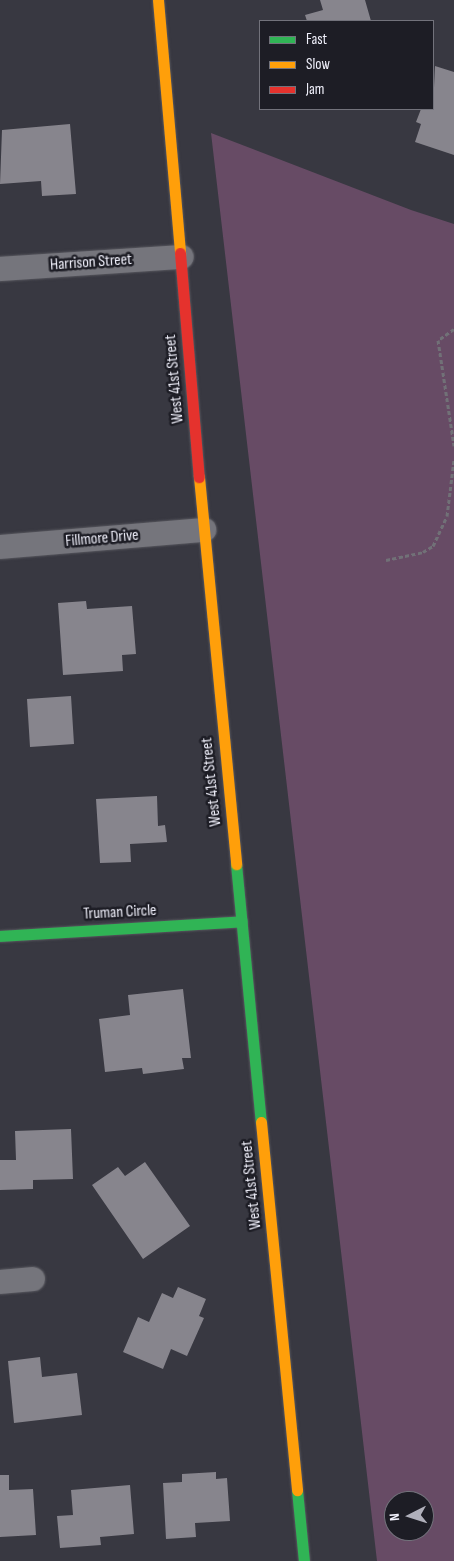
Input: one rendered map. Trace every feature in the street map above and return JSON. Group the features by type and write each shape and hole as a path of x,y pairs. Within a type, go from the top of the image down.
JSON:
{"street":[{"name":"West 41st Street","path":"158,0 182,257 204,530 304,1561"},
{"name":"Harrison Street","path":"0,269 182,257"},
{"name":"Fillmore Drive","path":"0,547 204,530"},
{"name":"Truman Circle","path":"0,936 242,922"},
{"path":"0,1282 33,1279"}],"path":[{"path":"454,329 438,340 454,446"},
{"path":"386,560 423,552 433,546 447,516 454,460"}],"shaded area":[{"path":"211,133 411,210 454,224 454,1561 377,1561"}],"building":[{"path":"320,0 365,0 371,20 307,20 305,15 323,10"},
{"path":"435,66 454,72 454,155 415,142 421,124 416,122 421,110 434,110"},
{"path":"70,124 76,194 42,196 41,181 0,184 2,130"},
{"path":"86,601 87,609 132,606 136,654 122,655 123,671 63,675 58,603"},
{"path":"71,696 74,744 30,747 27,699"},
{"path":"157,796 158,826 165,825 167,842 130,844 131,862 100,863 96,799"},
{"path":"183,989 191,1058 182,1058 184,1069 143,1074 142,1068 105,1072 99,1019 130,1015 128,995"},
{"path":"71,1129 73,1179 33,1180 33,1189 0,1190 0,1160 16,1160 15,1131"},
{"path":"145,1162 190,1226 143,1259 92,1185 118,1167 125,1176"},
{"path":"178,1287 206,1299 199,1316 204,1318 187,1356 171,1349 163,1369 123,1352 138,1317 149,1322 162,1293 173,1298"},
{"path":"40,1357 42,1377 77,1373 82,1415 14,1423 8,1361"},
{"path":"216,1472 216,1479 227,1478 230,1521 195,1523 196,1537 166,1539 163,1483 182,1482 182,1474"},
{"path":"0,1475 9,1475 9,1490 33,1489 36,1535 0,1537"},
{"path":"130,1485 134,1534 100,1537 101,1545 60,1548 57,1516 73,1515 71,1490"}],"traffic: fast":[{"path":"236,864 261,1122"},
{"path":"0,936 242,921"},
{"path":"297,1490 304,1561"}],"traffic: slow":[{"path":"158,0 180,253"},
{"path":"199,477 236,864"},
{"path":"261,1122 297,1490"}],"traffic: jam":[{"path":"180,253 199,477"}]}
